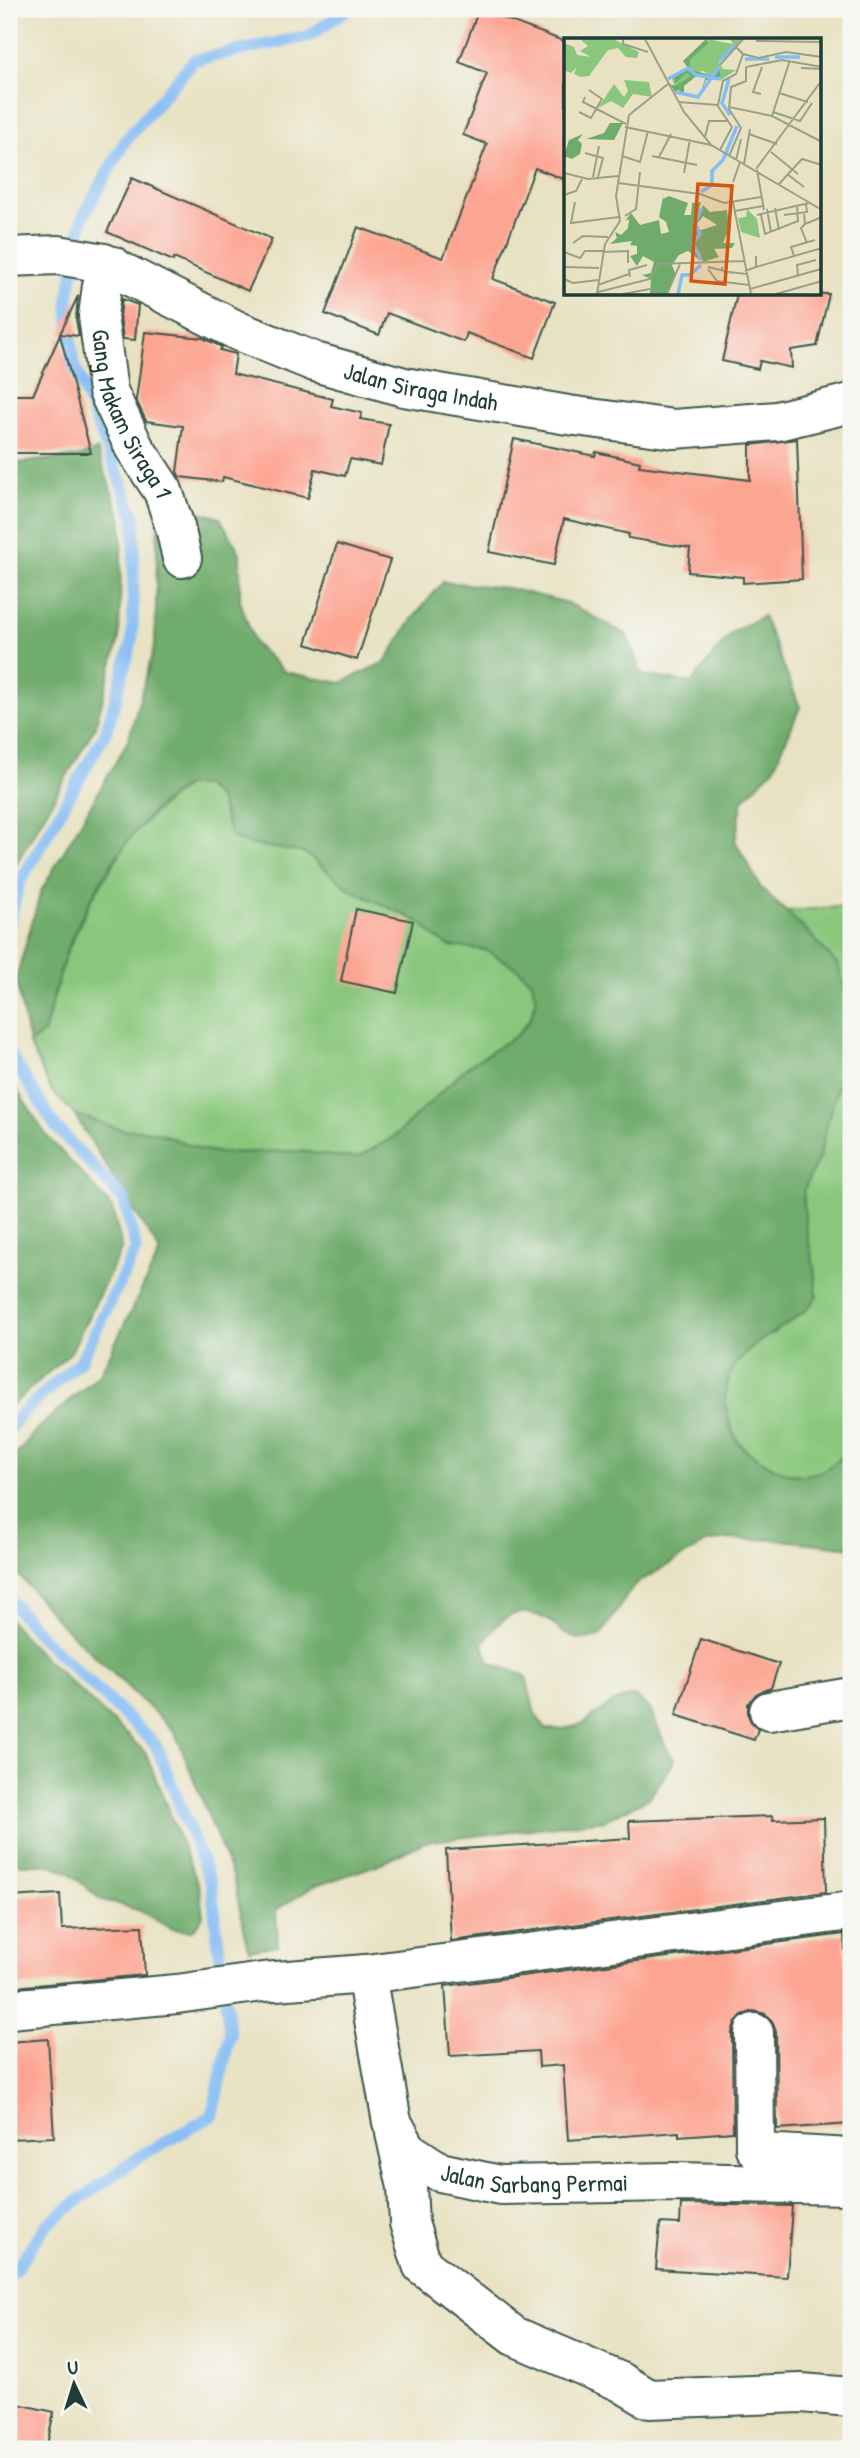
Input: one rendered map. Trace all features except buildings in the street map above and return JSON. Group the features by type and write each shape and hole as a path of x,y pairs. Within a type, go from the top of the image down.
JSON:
{"street":[{"name":"Jalan Siraga Indah","path":"9,257 58,255 108,265 238,331 315,362 404,387 568,415 674,429 777,421 851,403"},
{"name":"Gang Makam Siraga 1","path":"108,265 98,316 108,391 134,447 163,491 182,558"},
{"path":"769,1711 851,1698"},
{"path":"9,2009 366,1974 851,1911"},
{"name":"Jalan Sarbang Permai","path":"366,1974 392,2122 408,2151 440,2172 499,2185 673,2182 851,2185"},
{"path":"754,2033 755,2148 761,2153 851,2158"},
{"path":"392,2122 407,2187 409,2223 422,2265 514,2336 621,2382 649,2399 801,2393 847,2397"}],"green space":[{"path":"97,450 122,521 119,639 95,727 9,876 9,464 82,456"},
{"path":"191,509 220,518 240,553 240,601 255,644 285,672 341,683 385,662 413,618 443,582 508,588 568,603 627,635 642,675 692,683 733,632 763,616 800,707 774,768 743,800 735,841 761,888 812,936 838,965 850,1002 851,1044 820,1155 803,1191 817,1297 793,1320 743,1355 730,1375 726,1403 729,1422 742,1447 764,1462 789,1473 812,1474 822,1470 832,1464 851,1444 851,1548 783,1540 726,1539 706,1543 634,1585 600,1636 590,1638 568,1636 546,1619 536,1615 517,1613 509,1616 495,1627 483,1644 489,1662 526,1676 535,1714 546,1729 580,1724 613,1703 635,1696 650,1709 675,1761 649,1798 605,1820 424,1842 385,1862 313,1887 276,1910 278,1945 249,1950 233,1878 175,1732 59,1622 9,1564 9,1464 36,1430 100,1374 160,1252 74,1114 123,1130 162,1134 199,1149 220,1153 299,1151 359,1157 395,1136 467,1067 517,1035 530,1019 536,1001 532,982 518,969 486,950 449,946 420,922 351,890 305,853 248,844 231,837 219,799 205,786 189,786 165,801 147,818 113,862 85,911 65,956 44,1033 29,1044 16,979 41,891 128,741 155,644 158,515"},
{"path":"186,786 205,786 219,799 232,837 305,853 351,890 421,922 434,936 449,946 486,950 518,969 532,982 536,1001 530,1019 517,1035 467,1067 395,1136 359,1157 299,1151 220,1153 199,1149 162,1134 123,1130 74,1114 51,1090 29,1044 44,1033 65,957 89,904 130,837"},
{"path":"851,906 851,1023 850,1002 838,965 785,911"},
{"path":"851,1044 851,1444 832,1464 812,1474 800,1475 777,1469 742,1446 729,1421 725,1402 727,1383 744,1354 763,1338 804,1312 814,1267 806,1229 803,1191 820,1155"},
{"path":"9,1078 46,1135 112,1207 122,1248 71,1352 9,1408"},
{"path":"9,1619 32,1646 145,1752 199,1887 203,1915 192,1931 172,1929 138,1910 100,1899 70,1873 51,1865 9,1863"}],"waterway":[{"path":"9,922 20,882 106,732 132,641 135,518 73,362 68,301 83,217 125,141 194,60 309,36 348,9"},
{"path":"9,1053 56,1127 124,1200 136,1249 81,1360 20,1415 9,1429"},
{"path":"9,1599 42,1638 156,1745 211,1884 230,2035 212,2116 140,2156 47,2224 14,2271 9,2274"}]}
